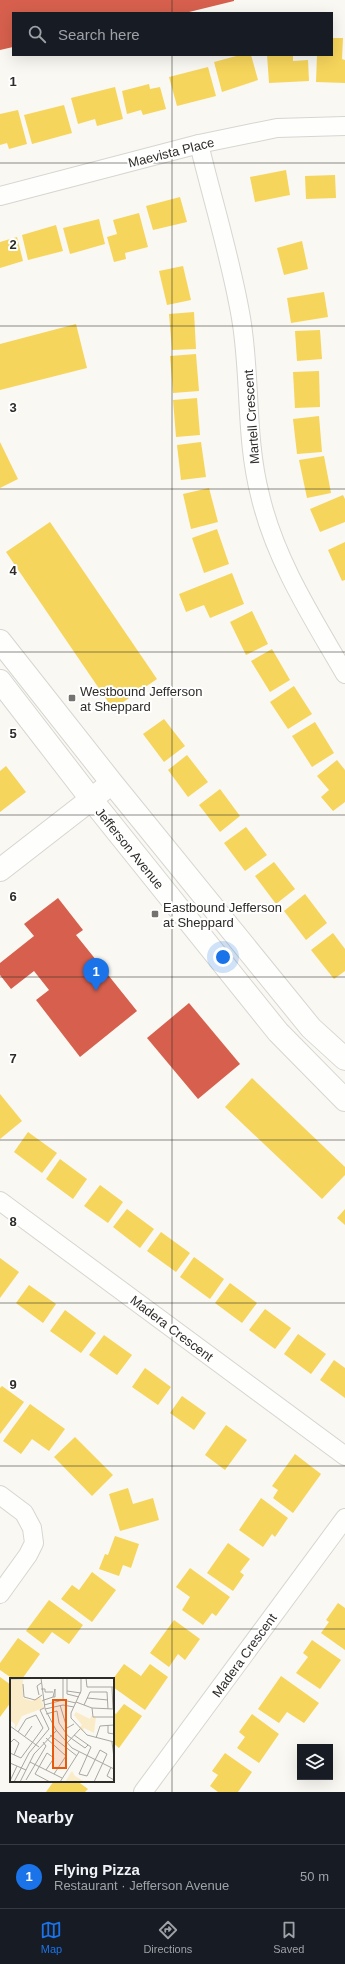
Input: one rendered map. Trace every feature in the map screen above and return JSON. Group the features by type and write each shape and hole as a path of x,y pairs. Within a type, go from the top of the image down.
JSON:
{"street":[{"name":"Maevista Place","path":"0,196 199,144 278,128 345,126"},
{"name":"Martell Crescent","path":"199,144 241,317 247,361 249,414 253,459 260,496 282,561 345,674"},
{"name":"Jefferson Avenue","path":"0,640 112,783 311,1028 345,1059"},
{"name":"Jefferson Avenue","path":"0,681 91,799 278,1032 345,1100"},
{"path":"0,870 112,783"},
{"name":"Madera Crescent","path":"0,1201 345,1456"},
{"path":"0,1495 24,1513 32,1528 34,1543 28,1556 0,1594"},
{"name":"Madera Crescent","path":"143,1792 345,1518"}],"building: Homes":[{"path":"333,38 343,38 342,59 345,60 345,83 316,82 317,56 333,56"},
{"path":"236,56 251,56 258,80 222,92 214,62"},
{"path":"267,56 293,56 293,61 308,60 309,81 269,83"},
{"path":"208,67 216,96 177,106 169,77"},
{"path":"149,84 150,89 160,87 166,109 143,115 141,110 127,114 122,91"},
{"path":"115,87 123,119 97,126 95,119 78,124 71,98"},
{"path":"64,105 72,133 32,144 24,115"},
{"path":"18,110 27,144 9,149 7,143 0,145 0,114"},
{"path":"286,170 290,195 255,202 250,177"},
{"path":"335,175 336,198 306,199 305,176"},
{"path":"180,197 187,222 153,230 146,206"},
{"path":"139,213 148,247 125,253 126,259 114,262 107,237 117,234 113,220"},
{"path":"99,219 105,244 70,254 63,228"},
{"path":"56,225 63,251 28,260 22,235"},
{"path":"17,237 23,261 0,268 0,242"},
{"path":"302,241 308,269 284,275 277,248"},
{"path":"183,266 191,300 167,305 159,271"},
{"path":"324,292 328,317 291,323 287,298"},
{"path":"194,312 196,349 172,350 169,314"},
{"path":"76,324 87,368 0,390 0,344"},
{"path":"320,330 322,359 297,361 295,331"},
{"path":"196,354 199,391 173,393 170,356"},
{"path":"319,371 320,407 295,408 293,372"},
{"path":"197,398 200,435 176,437 173,400"},
{"path":"319,416 322,452 297,454 293,419"},
{"path":"0,442 18,479 0,488"},
{"path":"201,442 206,477 181,480 177,445"},
{"path":"324,456 331,493 307,498 299,460"},
{"path":"209,488 218,522 191,529 183,494"},
{"path":"343,495 345,499 345,522 320,532 310,509"},
{"path":"50,522 157,679 113,709 6,552"},
{"path":"217,529 229,564 204,573 192,538"},
{"path":"345,542 345,580 342,581 328,550"},
{"path":"232,573 244,604 210,618 204,605 186,612 179,594"},
{"path":"252,611 268,644 246,655 230,622"},
{"path":"272,649 290,680 270,692 251,661"},
{"path":"294,686 312,714 288,729 270,702"},
{"path":"164,719 185,746 164,762 143,734"},
{"path":"315,722 334,753 312,767 292,736"},
{"path":"187,755 208,782 188,797 168,770"},
{"path":"337,760 345,770 345,802 333,811 321,797 329,790 317,776"},
{"path":"6,766 26,792 0,812 0,771"},
{"path":"220,789 240,816 220,832 199,805"},
{"path":"246,827 267,855 245,871 224,843"},
{"path":"274,862 295,889 276,904 255,876"},
{"path":"305,894 327,923 306,940 284,911"},
{"path":"333,933 345,949 345,971 334,979 311,950"},
{"path":"252,1078 345,1167 345,1175 322,1199 225,1107"},
{"path":"0,1094 22,1121 0,1139"},
{"path":"28,1132 57,1153 42,1173 14,1152"},
{"path":"60,1159 87,1179 73,1199 46,1179"},
{"path":"100,1185 123,1202 108,1223 84,1206"},
{"path":"127,1209 154,1229 140,1248 113,1227"},
{"path":"345,1209 345,1225 337,1218"},
{"path":"161,1232 190,1253 176,1272 147,1251"},
{"path":"194,1257 224,1279 210,1299 180,1277"},
{"path":"0,1258 19,1272 0,1298"},
{"path":"230,1283 257,1303 242,1323 215,1303"},
{"path":"29,1285 56,1304 43,1323 16,1303"},
{"path":"265,1309 291,1328 275,1349 249,1330"},
{"path":"65,1310 96,1333 81,1353 50,1331"},
{"path":"298,1334 326,1354 311,1374 284,1354"},
{"path":"104,1335 132,1355 117,1375 89,1355"},
{"path":"334,1360 345,1368 345,1398 320,1380"},
{"path":"145,1368 171,1387 158,1405 132,1387"},
{"path":"2,1386 24,1402 0,1434 0,1388"},
{"path":"182,1396 206,1413 194,1430 170,1413"},
{"path":"30,1404 65,1429 49,1451 32,1439 21,1454 3,1441"},
{"path":"226,1425 247,1440 225,1470 205,1455"},
{"path":"75,1437 113,1475 92,1496 54,1457"},
{"path":"295,1454 321,1474 293,1513 273,1498 278,1490 272,1486"},
{"path":"128,1488 133,1504 153,1498 159,1520 120,1531 109,1494"},
{"path":"261,1498 288,1518 275,1537 272,1534 263,1547 239,1530"},
{"path":"115,1536 139,1544 131,1568 123,1565 119,1576 99,1569 105,1554 108,1555"},
{"path":"228,1543 250,1559 240,1572 244,1575 233,1591 207,1573"},
{"path":"190,1568 230,1597 216,1616 212,1613 203,1625 182,1610 190,1597 176,1587"},
{"path":"92,1572 116,1590 92,1622 61,1599 72,1585 79,1590"},
{"path":"49,1600 83,1625 69,1644 52,1632 43,1644 26,1631"},
{"path":"338,1603 345,1608 345,1650 321,1633 329,1622 326,1620"},
{"path":"174,1620 200,1639 185,1660 178,1654 169,1667 150,1653"},
{"path":"18,1638 40,1654 23,1678 12,1678 0,1670 0,1663"},
{"path":"312,1640 341,1660 320,1689 296,1673 308,1657 303,1653"},
{"path":"124,1664 141,1676 150,1664 168,1677 145,1710 114,1688 114,1678"},
{"path":"281,1676 319,1703 304,1723 287,1712 279,1723 258,1709"},
{"path":"0,1677 10,1684 10,1703 0,1717"},
{"path":"124,1704 142,1716 119,1748 114,1744 114,1712 116,1714"},
{"path":"252,1714 279,1734 259,1763 237,1748 245,1737 239,1732"},
{"path":"225,1753 252,1772 238,1792 218,1792 210,1786 218,1775 212,1771"},
{"path":"53,1782 78,1782 88,1789 85,1792 46,1792"}],"building: Shops":[{"path":"0,0 234,0 189,12 12,12 12,47 0,50"},
{"path":"58,898 83,930 76,935 137,1011 80,1057 36,1000 49,990 34,971 11,989 0,975 0,963 34,936 24,924"},
{"path":"189,1003 240,1064 198,1099 147,1038"}],"place":[{"name":"Westbound Jefferson at Sheppard","path":"72,698"},
{"name":"Eastbound Jefferson at Sheppard","path":"155,914"},
{"name":"Flying Pizza","path":"96,991"}]}
